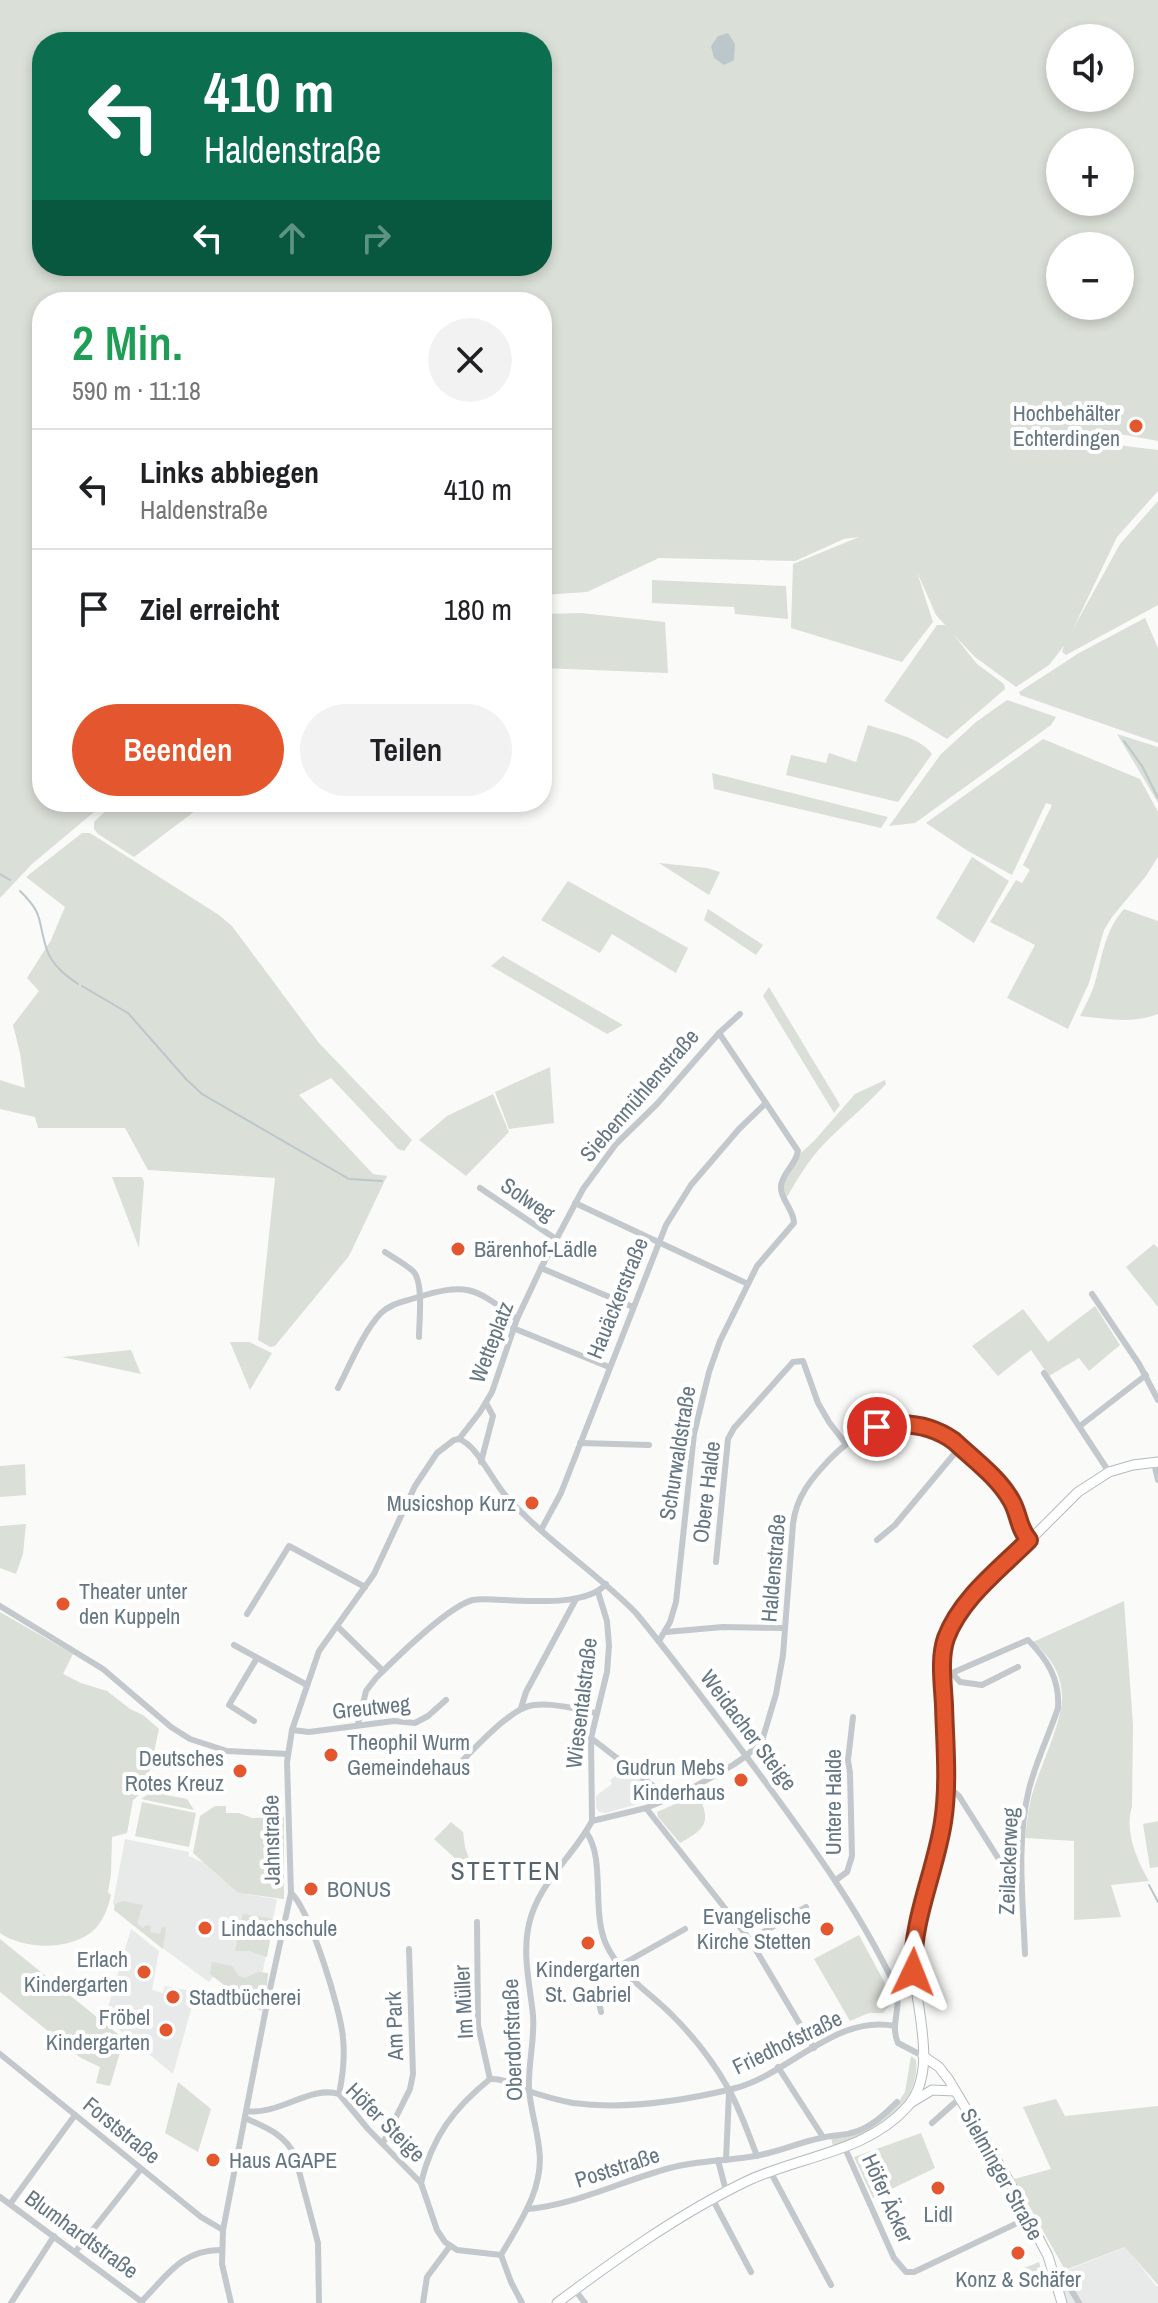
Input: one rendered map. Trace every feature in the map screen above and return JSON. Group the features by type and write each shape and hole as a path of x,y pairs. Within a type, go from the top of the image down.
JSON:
{"street":[{"name":"Siebenmühlenstraße","path":"529,1292 596,1169 719,1033 740,1014"},
{"path":"719,1033 766,1103"},
{"name":"Schurwaldstraße","path":"659,1641 666,1632 676,1602 692,1448 717,1349 762,1258 794,1223 794,1215 781,1187 798,1151 766,1103"},
{"name":"Hauäckerstraße","path":"541,1530 556,1504 671,1214 691,1185 766,1103"},
{"name":"Solweg","path":"480,1188 556,1239"},
{"path":"575,1203 748,1284"},
{"path":"385,1252 416,1276 419,1337"},
{"path":"541,1268 633,1307"},
{"path":"338,1388 364,1339 388,1307 444,1289 462,1288 486,1296 517,1319"},
{"name":"Wetteplatz","path":"459,1439 486,1403 529,1292"},
{"path":"1092,1294 1146,1375 1158,1400"},
{"path":"513,1328 609,1367"},
{"name":"Obere Halde","path":"716,1562 728,1439 734,1428 793,1362 803,1361 818,1403 845,1443"},
{"path":"1044,1373 1109,1472"},
{"path":"1080,1426 1146,1375"},
{"name":"Wetteplatz","path":"481,1462 493,1416 486,1403"},
{"name":"Haldenstraße","path":"746,1756 762,1741 779,1683 797,1504 804,1489 845,1443 860,1433 895,1423 913,1424 945,1434 1005,1491 1029,1540"},
{"path":"459,1439 469,1445 481,1462"},
{"name":"Jahnstraße","path":"231,2303 222,2264 223,2230 291,1893 288,1754 292,1730 319,1651 380,1562 415,1486 437,1453 459,1439"},
{"path":"580,1443 649,1445"},
{"path":"877,1540 886,1535 960,1447"},
{"name":"Weidacher Steige","path":"481,1462 503,1494 636,1613 805,1834 836,1880 896,1989 899,2001 895,2026"},
{"path":"910,2104 921,2081 923,2056 913,1948 943,1819 945,1642 958,1614 969,1601 1078,1492 1109,1472 1133,1465 1156,1463 1158,1480"},
{"path":"247,1614 289,1546 365,1587"},
{"path":"358,1724 366,1691 383,1671 447,1615 471,1600 576,1599 598,1592 606,1584"},
{"name":"Wiesentalstraße","path":"586,1832 592,1821 591,1738 607,1672 609,1646 607,1621 598,1592"},
{"path":"521,1708 526,1692 576,1599"},
{"path":"0,1606 103,1669 171,1727 190,1739 227,1751 288,1754"},
{"path":"337,1626 383,1671"},
{"path":"666,1632 723,1627 785,1628"},
{"name":"Zeilackerweg","path":"947,1673 1028,1640 1044,1657 1055,1678 1059,1697 1026,1803 1022,1848 1025,1954"},
{"path":"234,1645 307,1685"},
{"path":"254,1721 229,1705 257,1658"},
{"path":"947,1673 960,1682 982,1685 1018,1667"},
{"name":"Greutweg","path":"292,1730 309,1732 394,1721 415,1723 446,1700"},
{"path":"453,1770 521,1708 545,1704 596,1713"},
{"name":"Untere Halde","path":"836,1880 851,1866 848,1760 853,1717"},
{"path":"591,1738 670,1799"},
{"path":"592,1821 670,1799 712,1778 746,1756"},
{"path":"945,1790 952,1790 959,1796 1016,1886 1022,1887"},
{"path":"646,1808 750,1940 814,2048"},
{"path":"586,1832 595,1847 599,1926 607,1947 619,1966 683,2027 729,2090 757,2156"},
{"name":"Oberdorfstraße","path":"501,2255 528,2209 540,2159 529,2091 533,2019 526,1949 529,1924 536,1901 548,1881 586,1832"},
{"path":"291,1893 302,1906 342,2022 345,2055 339,2094"},
{"path":"750,1940 806,1907"},
{"name":"Im Müller","path":"477,1922 478,2025 490,2079"},
{"path":"601,2012 596,1982 603,1974 685,1929"},
{"name":"Am Park","path":"383,2143 410,2089 413,2074 409,1949"},
{"name":"Friedhofstraße","path":"490,2079 500,2079 571,2103 660,2102 748,2084 864,2024 895,2026"},
{"path":"895,2026 898,2043 923,2056"},
{"name":"Sielminger Straße","path":"923,2056 939,2067 958,2094 1028,2218 1051,2264 1062,2303"},
{"name":"Forststraße","path":"2,2059 201,2217 223,2230"},
{"path":"778,2067 823,2137"},
{"path":"421,2183 439,2134 490,2079"},
{"path":"726,2160 729,2090"},
{"path":"557,2303 649,2238 727,2192 770,2171 883,2129 910,2104 932,2090 958,2094"},
{"name":"Höfer Steige","path":"246,2114 325,2092 339,2094 421,2183 437,2230 450,2246"},
{"path":"932,2123 958,2094"},
{"name":"Poststraße","path":"528,2209 569,2202 672,2168 757,2156 823,2137 859,2131 897,2102"},
{"path":"246,2114 285,2140 295,2156 318,2243 319,2303"},
{"path":"10,2204 75,2115"},
{"path":"813,2140 817,2155"},
{"name":"Höfer Äcker","path":"844,2146 894,2258 906,2272 914,2272 1028,2218"},
{"path":"718,2160 727,2192"},
{"path":"76,2251 141,2169"},
{"path":"770,2171 831,2285"},
{"name":"Blumhardtstraße","path":"0,2197 141,2302"},
{"path":"713,2200 751,2272"},
{"path":"11,2303 54,2236"},
{"path":"423,2303 427,2277 450,2246 466,2252 501,2255 522,2303"},
{"path":"141,2302 187,2257 204,2250 222,2250"},
{"path":"1069,2286 1079,2303"},
{"path":"575,2290 585,2303"}],"shaded area":[{"path":"0,0 1158,0 1158,441 1098,430 1097,438 1125,446 1158,450 1158,491 1117,537 1073,629 1120,544 1158,501 1158,605 1066,655 1062,652 1064,646 1049,665 1016,687 975,657 953,634 977,664 1004,684 1005,689 947,739 884,701 937,625 945,625 936,615 917,572 933,622 902,662 791,628 793,564 859,537 844,539 795,561 659,558 587,592 552,594 552,292 32,292 32,812 94,812 32,864 0,898"},
{"path":"728,33 735,44 734,60 724,65 714,58 711,46 718,36"},
{"path":"652,580 786,586 788,619 735,614 734,607 652,603"},
{"path":"581,613 665,622 668,673 552,668 552,614"},
{"path":"1145,618 1158,648 1158,743 1020,695 1019,692 1079,653"},
{"path":"1007,700 1056,717 1051,725 915,823 889,826 941,754 976,722"},
{"path":"868,725 911,739 932,754 898,802 786,775 791,755 826,763 829,753 856,762"},
{"path":"1117,734 1158,747 1158,803 1157,801"},
{"path":"1043,739 1140,779 1158,812 1158,857 1104,930 1089,983 1068,1029 1007,998 1035,945 990,922 1016,880 1022,883 1030,870 1023,865 1052,805 1046,803 1012,875 926,823"},
{"path":"712,773 888,817 881,828 714,789"},
{"path":"104,812 194,812 134,857 98,834 94,822"},
{"path":"82,833 90,833 232,926 319,1043 412,1140 404,1151 398,1149 331,1078 299,1095 373,1174 387,1176 349,1256 275,1346 270,1347 258,1340 275,1178 148,1170 125,1128 38,1128 35,1117 0,1109 0,1080 25,1088 13,1025 39,991 27,978 51,940 65,907 26,877"},
{"path":"972,857 1009,881 974,943 936,918"},
{"path":"659,863 707,868 720,872 709,895"},
{"path":"568,881 688,948 676,973 612,934 600,953 541,920"},
{"path":"708,909 763,945 756,955 704,920"},
{"path":"1124,909 1158,921 1158,1014 1129,1020 1080,1016 1094,986 1108,936"},
{"path":"503,956 623,1025 607,1034 491,966"},
{"path":"769,987 840,1105 834,1113 763,996"},
{"path":"550,1067 554,1123 509,1129 495,1092"},
{"path":"885,1080 886,1084 818,1151 787,1197 783,1187 800,1154 855,1094"},
{"path":"493,1094 509,1132 466,1176 419,1140 447,1116"},
{"path":"112,1177 142,1177 144,1182 139,1248"},
{"path":"1154,1244 1158,1248 1158,1307 1126,1267"},
{"path":"1095,1306 1120,1345 1089,1371 1079,1358 1049,1376 1031,1350 998,1376 972,1346 1023,1309 1048,1342"},
{"path":"230,1342 249,1342 272,1353 250,1390"},
{"path":"131,1350 141,1374 62,1357"},
{"path":"25,1464 26,1495 0,1497 0,1466"},
{"path":"26,1524 23,1554 16,1574 0,1568 0,1526"},
{"path":"1124,1601 1133,1724 1130,1825 1136,1855 1149,1881 1111,1885 1121,1917 1074,1920 1074,1841 1025,1838 1035,1784 1062,1704 1059,1679 1053,1665 1033,1642"},
{"path":"0,1612 73,1654 63,1674 107,1691 159,1729 144,1787 133,1800 127,1833 112,1837 108,1892 111,1895 105,1913 95,1929 74,1941 61,1944 22,1943 0,1933"},
{"path":"627,1767 659,1798 606,1813 599,1812 596,1796"},
{"path":"158,1788 166,1795 187,1799 194,1810 141,1799"},
{"path":"698,1794 705,1812 704,1824 680,1843 657,1812"},
{"path":"142,1802 196,1813 189,1847 135,1836"},
{"path":"215,1806 226,1806 226,1813 239,1813 252,1818 284,1817 284,1899 238,1893 193,1853 200,1816"},
{"path":"1158,1821 1158,1867 1150,1868 1143,1824"},
{"path":"451,1822 463,1832 472,1867 459,1862 434,1839"},
{"name":"Lindachschule","path":"125,1839 189,1852 189,1856 204,1863 238,1893 277,1899 256,2006 214,1976 209,1982 115,1909 113,1903"},
{"path":"123,1901 143,1905 137,1923 143,1928 151,1926 150,1932 160,1934 162,1927 166,1928 163,1949 114,1910 115,1904"},
{"path":"243,1914 279,1920 279,1924 273,1924 267,1957 249,1951 235,1951"},
{"path":"131,1929 159,1951 152,1990 163,1993 165,1986 196,1992 173,2074 105,2018"},
{"path":"859,1935 888,1989 892,2003 883,2013 869,2013 850,2021 814,1959"},
{"path":"0,1939 124,2039 110,2086 96,2083 100,2067 81,2058 0,1992"},
{"path":"212,1962 232,1966 239,1976 245,1978 258,1972 268,1973 267,1986 261,1988 258,2002 263,2004 261,2011 210,1974"},
{"path":"911,2056 916,2060 915,2077 902,2105 877,2126 833,2146 831,2138 841,2138 894,2109 905,2092"},
{"path":"178,2082 211,2109 198,2152 165,2133"},
{"path":"1056,2099 1065,2116 1158,2106 1158,2285 1125,2247 1065,2270 1014,2179 1051,2169 1023,2107"},
{"path":"921,2133 935,2168 873,2198 854,2157"},
{"path":"1126,2247 1158,2286 1158,2303 1062,2303 1055,2275"},
{"path":"1039,2262 1043,2276 1040,2286 1032,2287 1021,2279 1017,2271"}],"waterway":[{"path":"1124,741 1142,766 1158,798"},
{"path":"0,874 10,880"},
{"path":"20,891 37,913 52,960 78,984"},
{"path":"82,986 128,1013 202,1094 349,1179 382,1181"},
{"path":"1149,1885 1158,1902"}],"place":[{"name":"Hochbehälter Echterdingen","path":"1136,426"},
{"name":"Bärenhof-Lädle","path":"458,1249"},
{"name":"Musicshop Kurz","path":"532,1503"},
{"name":"Theater unter den Kuppeln","path":"63,1604"},
{"name":"Theophil Wurm Gemeindehaus","path":"331,1755"},
{"name":"Deutsches Rotes Kreuz","path":"240,1771"},
{"name":"Gudrun Mebs Kinderhaus","path":"741,1780"},
{"name":"BONUS","path":"311,1889"},
{"name":"Lindachschule","path":"205,1928"},
{"name":"Evangelische Kirche Stetten","path":"827,1929"},
{"name":"Kindergarten St. Gabriel","path":"588,1943"},
{"name":"Erlach Kindergarten","path":"144,1972"},
{"name":"Stadtbücherei","path":"173,1997"},
{"name":"Fröbel Kindergarten","path":"166,2030"},
{"name":"Haus AGAPE","path":"213,2160"},
{"name":"Lidl","path":"938,2188"},
{"name":"Konz & Schäfer","path":"1018,2253"}],"district":[{"name":"STETTEN","path":"506,1871"}],"route":[{"path":"877,1427 895,1423 913,1424 945,1434 1005,1491 1029,1540 963,1607 945,1642 943,1819 933,1869 915,1931 913,1972"}]}
